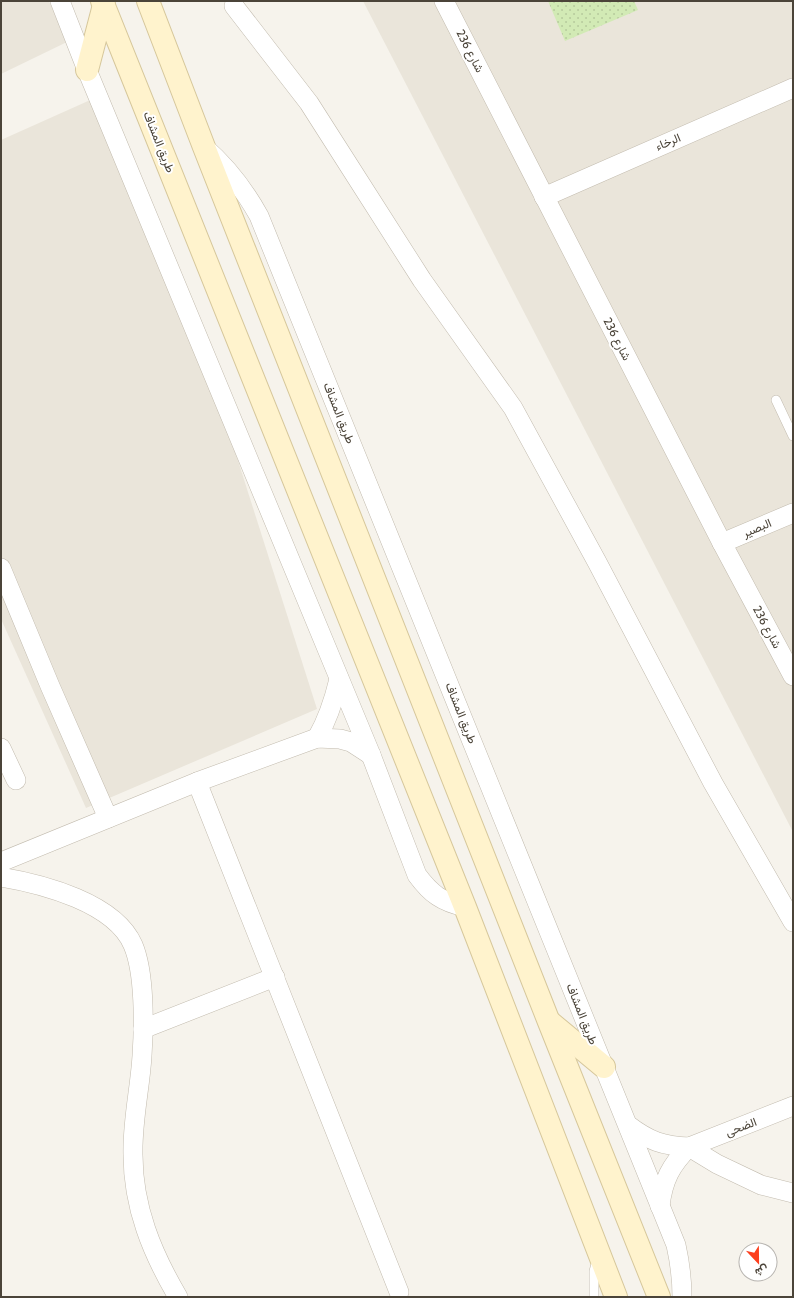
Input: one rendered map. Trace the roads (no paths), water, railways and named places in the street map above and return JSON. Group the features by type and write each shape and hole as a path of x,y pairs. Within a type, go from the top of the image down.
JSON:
{"street":[{"path":"60,1 87,70 371,755 417,875 426,887 437,897 450,904 465,907"},
{"name":"طريق المشاف","path":"148,1 204,147 549,1022 659,1297"},
{"name":"شارع 236","path":"444,1 722,543 793,676"},
{"path":"87,70 103,3"},
{"name":"طريق المشاف","path":"103,3 465,907 616,1297"},
{"path":"234,6 309,103 422,280 513,408 713,783 793,922"},
{"name":"الرخاء","path":"544,197 793,88"},
{"name":"طريق المشاف","path":"204,147 221,162 235,178 260,216 676,1245 680,1262 682,1297"},
{"name":"البصير","path":"722,543 793,514"},
{"path":"1,568 50,686 108,818"},
{"path":"317,738 331,709 339,678"},
{"path":"1,862 197,782 317,738 340,739 351,742 371,755"},
{"path":"1,748 16,780"},
{"path":"197,782 399,1292"},
{"path":"1,877 45,886 77,898 100,910 121,926 133,945 140,969 143,1012 142,1056 133,1128 135,1184 140,1212 149,1239 159,1264 178,1297"},
{"path":"143,1029 275,977"},
{"path":"549,1022 604,1067"},
{"name":"الضحى","path":"660,1206 662,1193 671,1168 689,1147 793,1106"},
{"name":"الضحى","path":"628,1125 640,1134 655,1142 671,1146 689,1147"},
{"path":"689,1147 717,1164 761,1185 793,1193"}],"lane":[{"path":"776,400 793,436"},
{"path":"594,1297 594,1271 599,1252"}]}
